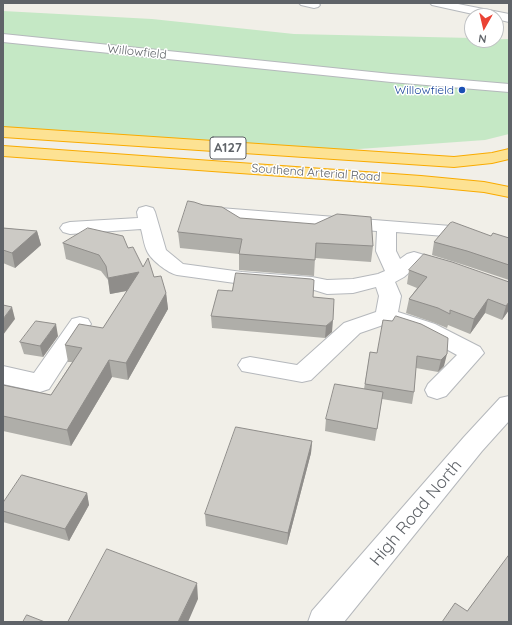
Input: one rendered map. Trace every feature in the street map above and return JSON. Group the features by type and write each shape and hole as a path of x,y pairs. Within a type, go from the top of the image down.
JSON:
{"highway":[{"name":"Southend Arterial Road","path":"3,132 454,162 492,158 509,154"},
{"name":"Southend Arterial Road","path":"3,151 421,181 484,187 509,192"}],"street":[{"path":"436,3 509,18"},
{"name":"Willowfield","path":"3,38 390,78 509,88"},
{"path":"204,213 444,230"},
{"path":"70,228 148,217 158,252 178,269 242,278 312,283 327,287 353,286 390,276 414,258 464,273"},
{"path":"386,226 386,251 390,276 390,296 386,316"},
{"path":"250,365 302,374 352,328 386,316 427,329 472,353 437,390"},
{"path":"3,375 40,383 80,324"},
{"name":"High Road North","path":"324,622 473,444 509,405"}],"green space":[{"path":"3,11 152,19 294,34 464,38 464,48 504,48 504,39 509,39 509,134 485,140 345,150 3,127"}],"building":[{"path":"188,201 203,205 222,207 240,218 315,224 337,214 371,217 373,246 316,243 315,260 239,254 242,239 178,232"},
{"path":"453,222 491,236 493,233 509,238 509,265 434,242 450,223"},
{"path":"3,228 37,231 12,253 3,250"},
{"path":"88,228 123,236 128,248 133,247 143,267 148,258 154,277 161,276 166,293 126,363 109,360 67,430 3,416 3,385 51,395 82,348 65,345 79,324 103,328 139,272 108,278 106,266 99,255 63,243"},
{"path":"424,254 509,282 509,302 506,306 488,299 474,319 450,310 450,314 438,308 409,299 427,277 409,270"},
{"path":"236,273 314,280 313,297 334,299 333,320 326,326 211,316 218,290 232,291"},
{"path":"3,305 12,307 3,319"},
{"path":"396,316 421,324 448,338 447,354 441,360 417,356 414,392 365,384 370,352 377,353 383,320 392,321"},
{"path":"36,321 56,324 40,346 20,342"},
{"path":"335,384 383,392 377,429 326,419"},
{"path":"236,427 312,441 288,533 205,514"},
{"path":"22,475 87,493 65,529 3,511 3,503"},
{"path":"107,549 197,583 178,622 68,622"},
{"path":"509,555 509,622 442,622 455,603 467,611"},
{"path":"27,615 45,622 23,622"}],"place":[{"name":"Willowfield","path":"462,90"}]}
